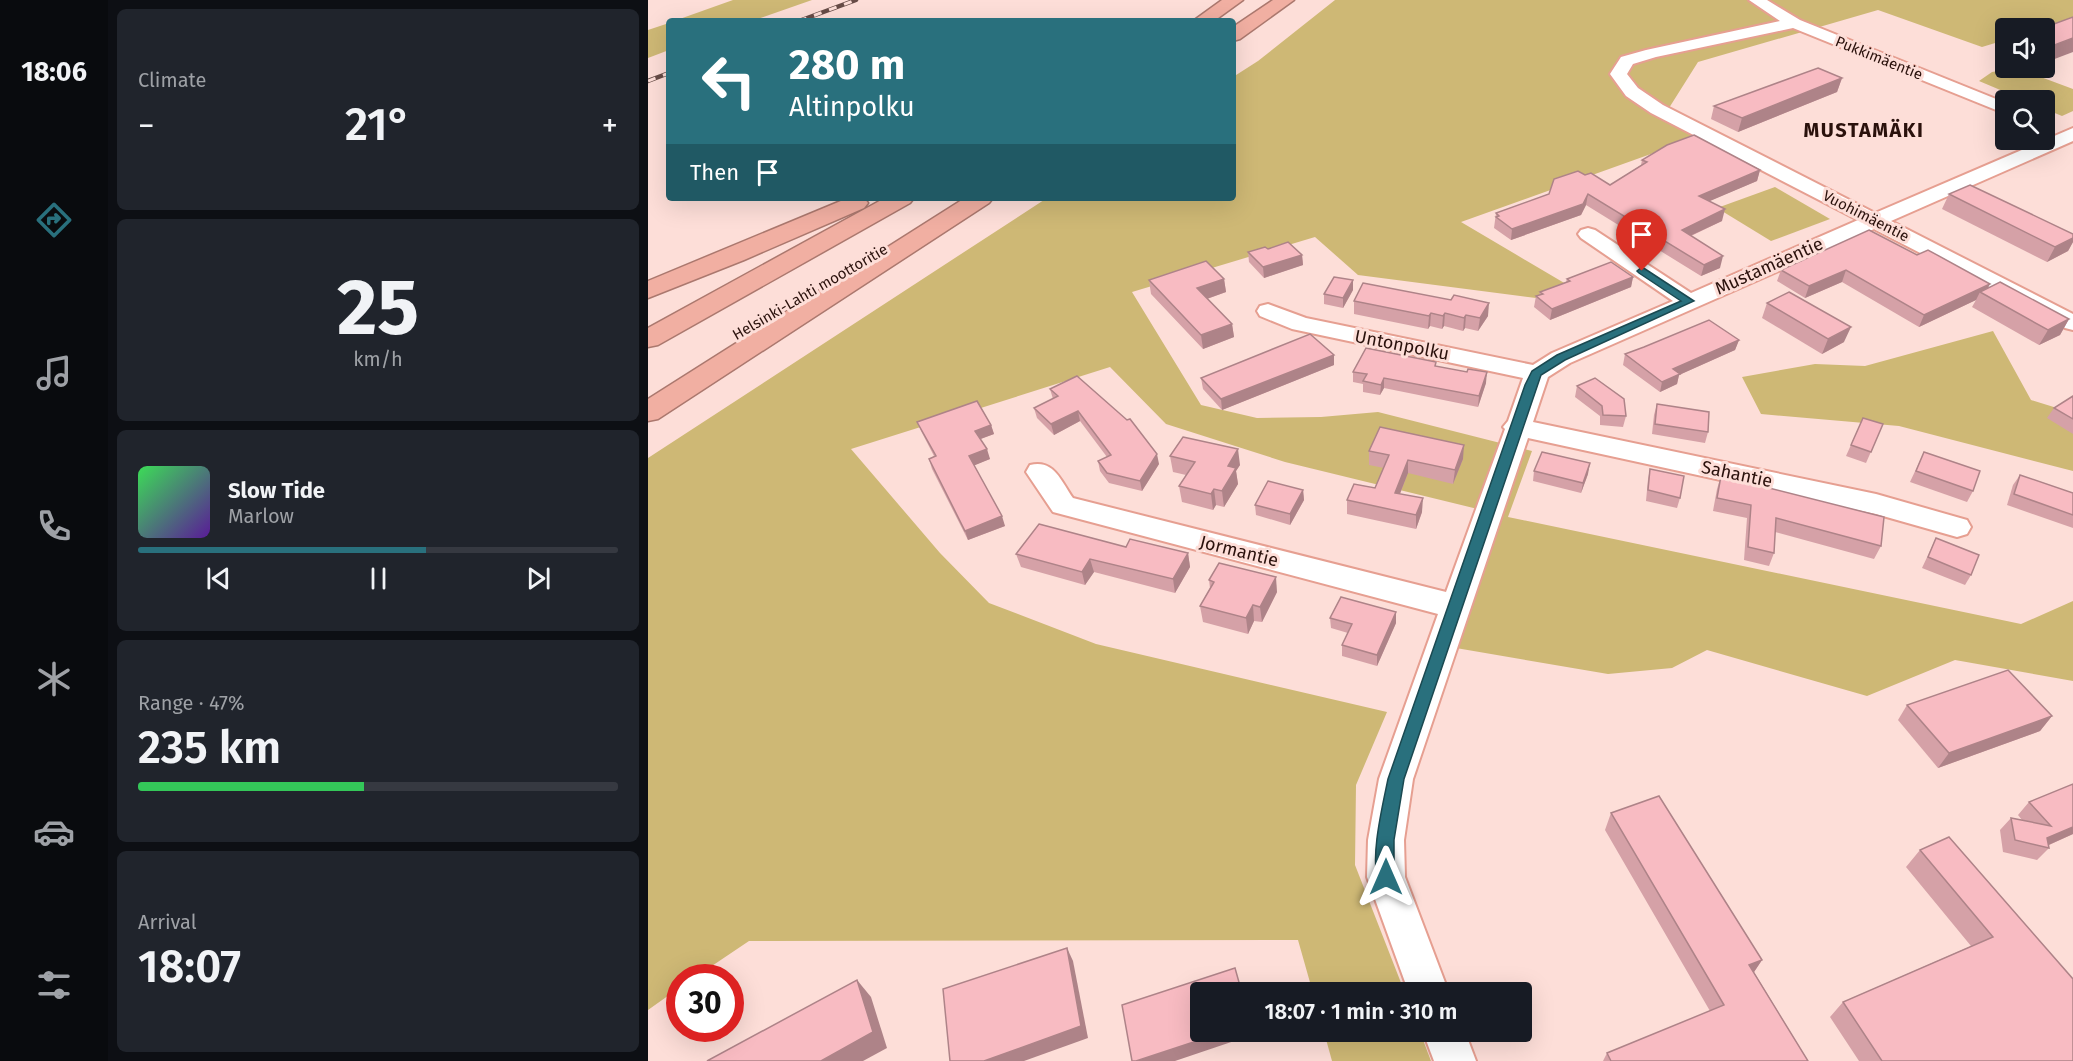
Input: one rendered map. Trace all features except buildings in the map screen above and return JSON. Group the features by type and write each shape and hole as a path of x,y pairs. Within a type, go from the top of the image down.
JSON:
{"highway":[{"path":"1207,18 1234,0"},
{"path":"1236,33 1285,0"},
{"path":"648,290 859,201"},
{"name":"Helsinki-Lahti moottoritie","path":"648,339 898,201"},
{"name":"Helsinki-Lahti moottoritie","path":"648,385 967,201"},
{"path":"648,412 976,201"}],"street":[{"name":"Pukkimäentie","path":"1756,0 1794,23 1995,105"},
{"name":"Vuohimäentie","path":"1794,23 1652,53 1627,62 1618,74 1632,92 1658,109 2073,323"},
{"path":"2055,129 2071,135"},
{"name":"Mustamäentie","path":"1537,373 1561,358 2071,135"},
{"path":"1588,234 1689,301"},
{"name":"Untonpolku","path":"1268,311 1300,324 1537,373"},
{"path":"1425,982 1386,877 1386,840 1396,779 1516,427 1537,373"},
{"name":"Sahantie","path":"1516,427 1876,504 1957,527"},
{"name":"Jormantie","path":"1040,472 1063,505 1454,606"},
{"path":"1448,1042 1455,1061"}],"shaded area":[{"path":"733,0 812,0 761,18 682,18"},
{"path":"1335,0 2073,0 2073,19 2055,24 2055,18 1995,18 1995,43 1982,47 1878,10 1698,62 1669,108 1715,131 1461,222 1566,284 1536,298 1358,275 1315,237 1132,292 1201,405 1257,418 1321,417 1378,412 1532,451 1508,517 2021,624 2073,601 2073,681 1955,660 1867,696 1707,650 1672,668 1608,674 1456,648 1494,513 1285,462 1166,424 1110,367 851,449 940,553 989,603 1096,644 1387,712 1356,785 1355,865 1401,982 1310,982 1298,940 749,941 715,964 666,964 666,997 648,1010 648,458 1042,201 1236,201 1236,75 1258,61"},
{"path":"666,24 666,51 648,58 648,30"},
{"path":"1995,72 1995,78 2044,78 2073,89 2073,111 2062,116 2055,113 2055,90 2000,90 1979,81"},
{"path":"1775,187 1830,219 1771,241 1717,208"},
{"path":"1993,331 2031,400 2073,413 2073,471 1899,426 1761,414 1742,377 1815,364 1865,366"},
{"path":"1327,1042 1424,1042 1431,1061 1332,1061"}],"railway":[{"path":"807,18 856,0"},
{"path":"648,81 666,74"}],"district":[{"name":"MUSTAMÄKI","path":"1864,130"}],"route":[{"path":"1386,877 1386,840 1396,779 1531,385 1537,373 1561,358 1689,301 1642,271"}]}
